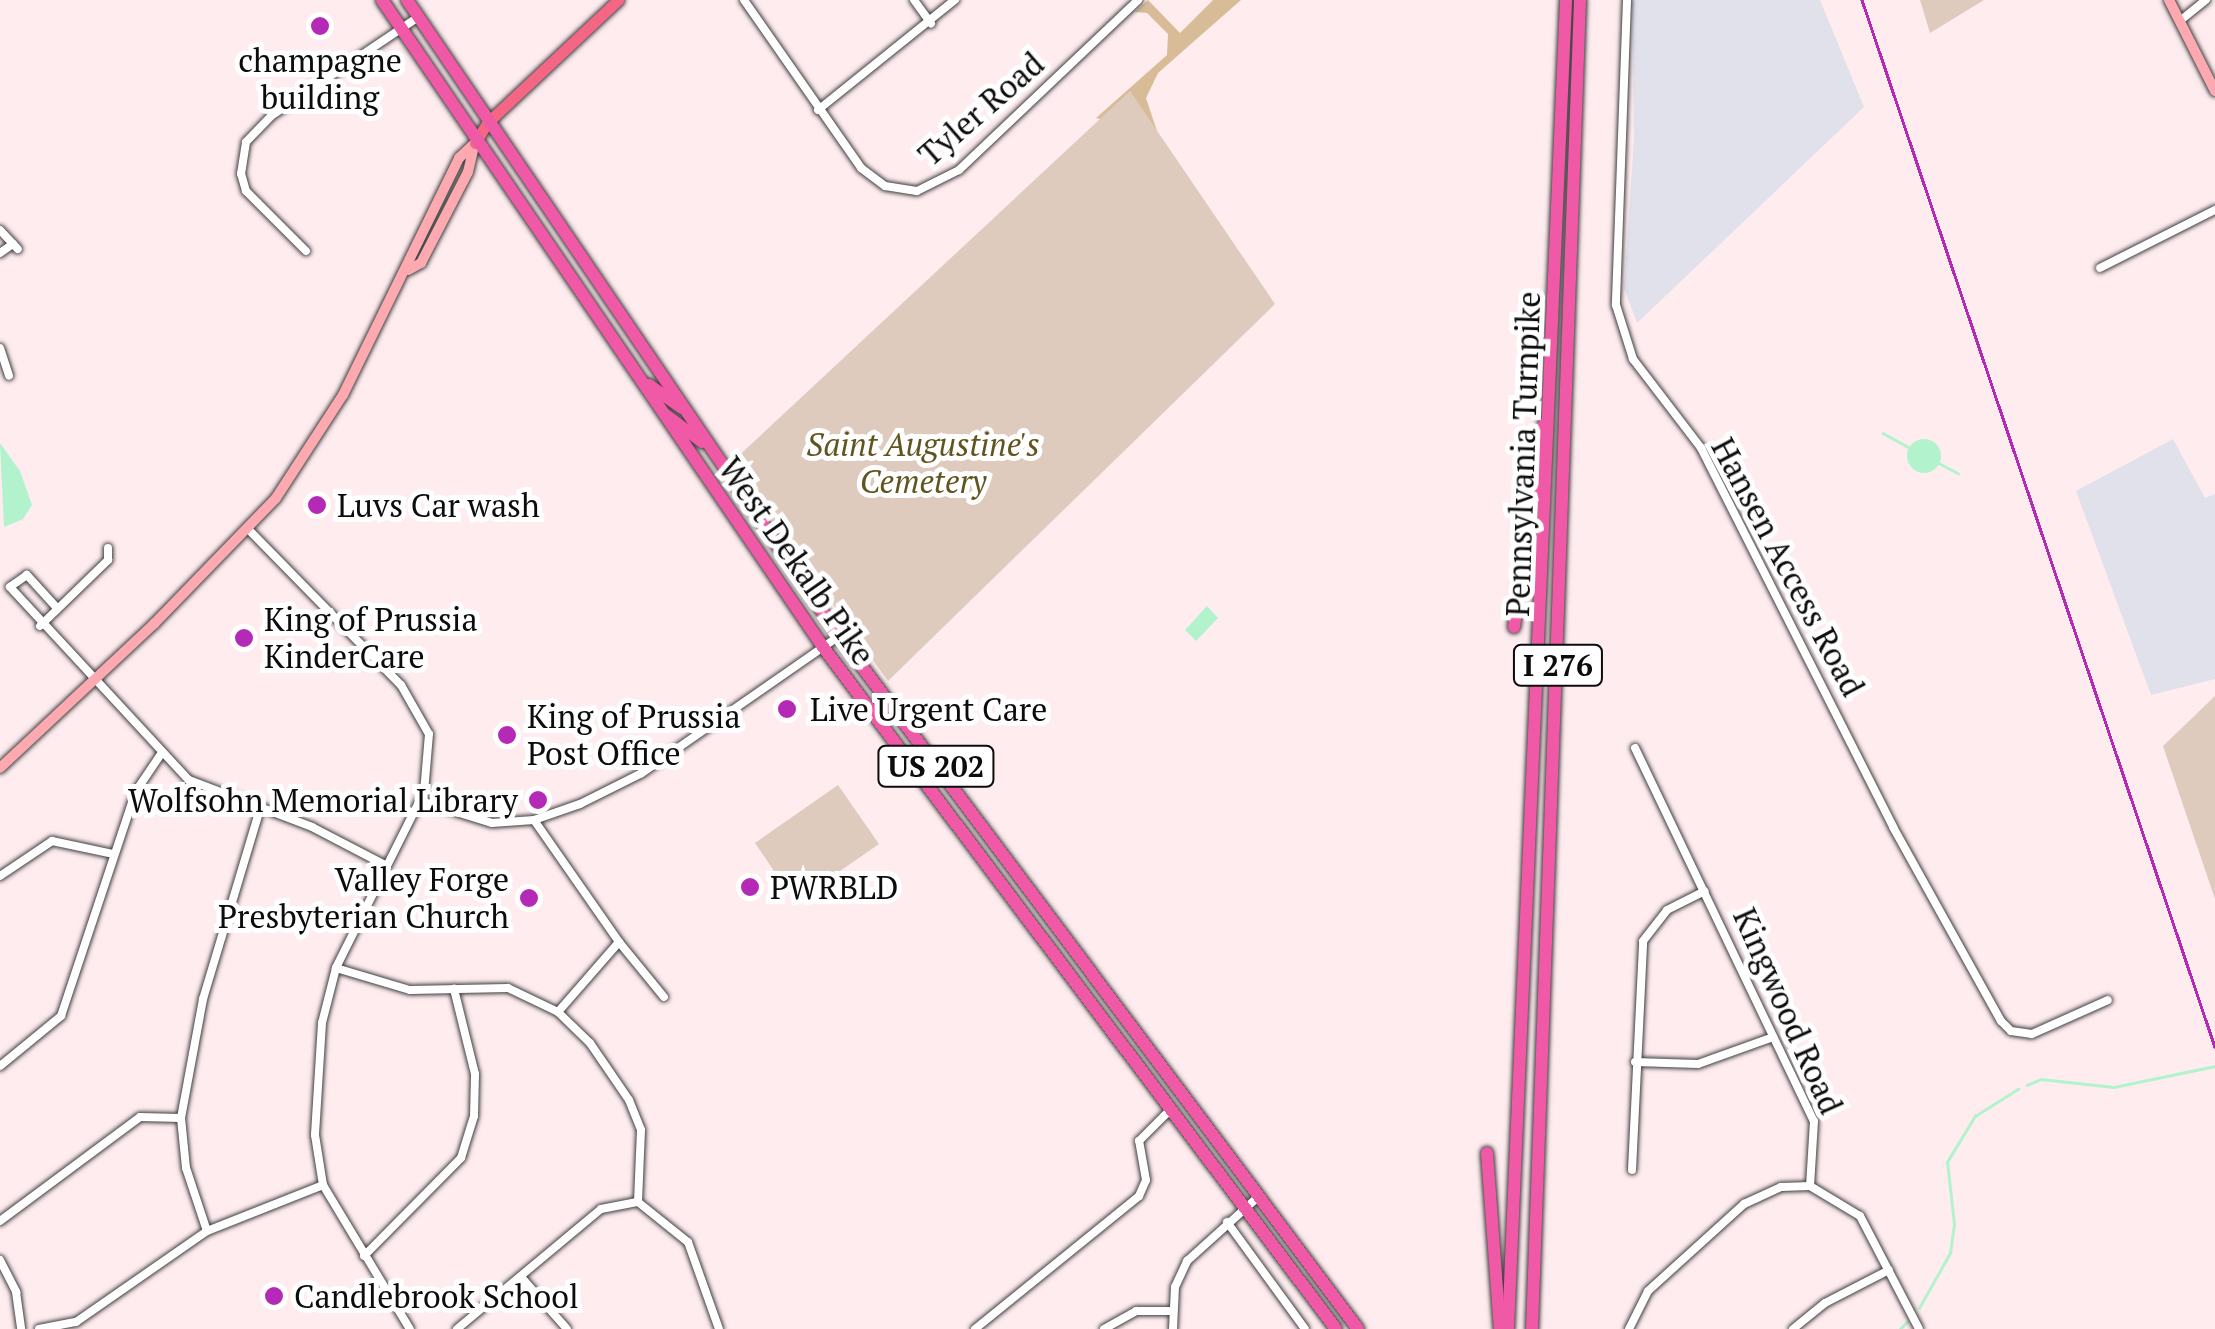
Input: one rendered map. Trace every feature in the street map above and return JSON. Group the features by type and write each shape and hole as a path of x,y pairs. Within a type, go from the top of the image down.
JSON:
{"highway":[{"name":"West Dekalb Pike","path":"382,0 398,30 823,648 1336,1329"},
{"name":"West Dekalb Pike","path":"406,0 839,636 1358,1329"},
{"name":"Pennsylvania Turnpike","path":"1508,1329 1566,0"},
{"name":"Pennsylvania Turnpike","path":"1532,1329 1580,0"},
{"path":"623,358 666,402 682,408"},
{"path":"1514,627 1553,362"},
{"path":"658,411 708,446"},
{"path":"1487,1153 1500,1329"}],"main road":[{"path":"0,768 93,684 250,530 329,420 408,270 408,256 458,158 475,143 488,123 618,0"},
{"path":"2169,0 2215,91"}],"street":[{"name":"Tyler Road","path":"744,0 818,110 878,182 902,191 933,187 1138,0"},
{"path":"914,0 931,23"},
{"path":"818,110 956,0"},
{"name":"Hansen Access Road","path":"1627,0 1616,305 1633,358 1701,448 1893,827 2001,1021 2011,1031 2032,1034 2108,1000"},
{"path":"2180,20 2206,0"},
{"path":"306,250 246,192 246,142 271,116 417,18"},
{"path":"2100,268 2215,210"},
{"path":"0,230 15,246 0,253"},
{"path":"0,348 9,376"},
{"path":"250,530 417,706 431,746 420,801 336,968 317,1081 322,1185 410,1329"},
{"path":"40,626 108,560 108,548"},
{"path":"57,608 27,576 16,579 13,598 161,754 200,788 312,827 385,865"},
{"path":"420,801 492,823 534,820 642,773 839,636"},
{"name":"Kingwood Road","path":"1635,748 1814,1121 1818,1148 1810,1186"},
{"path":"0,1066 61,1016 136,791 161,754"},
{"path":"207,1231 186,1168 182,1118 203,998 260,810"},
{"path":"534,820 619,942 664,997"},
{"path":"0,876 52,840 113,854"},
{"path":"1632,1170 1643,941 1667,910 1706,891"},
{"path":"558,1012 619,942"},
{"path":"336,968 410,990 508,988 558,1012 590,1043 628,1100 640,1130 638,1202"},
{"path":"364,1256 462,1158 474,1116 475,1074 454,989"},
{"path":"1636,1062 1698,1064 1772,1037"},
{"path":"974,1329 1140,1196 1146,1180 1139,1141 1172,1109"},
{"path":"0,1221 140,1117 182,1118"},
{"path":"39,1329 76,1322 207,1231 322,1185"},
{"path":"1629,1329 1648,1291 1744,1204 1781,1187 1810,1186 1860,1216 1919,1329"},
{"path":"1173,1329 1172,1311 1187,1261 1226,1222 1258,1198"},
{"path":"456,1329 601,1209 638,1202 688,1242 719,1329"},
{"path":"1226,1222 1304,1329"},
{"path":"0,1260 16,1292 21,1329"},
{"path":"1793,1329 1825,1303 1889,1270"},
{"path":"521,1276 567,1329"},
{"path":"1104,1329 1136,1312 1172,1311"}],"shaded area":[{"path":"1148,0 1180,33 1213,0 1241,0 1158,73 1146,98 1158,134 1096,118 1167,55 1168,34 1147,13 1135,12"},
{"path":"1632,0 1820,0 1864,107 1637,323 1624,288 1634,139"},
{"path":"1924,439 1936,444 1941,456 1936,468 1924,473 1912,468 1907,456 1912,444"},
{"path":"2173,439 2205,498 2215,494 2215,679 2151,695 2076,491"},
{"path":"0,443 20,471 32,505 23,519 4,527"},
{"path":"1207,606 1218,618 1196,641 1185,630"}],"green space":[{"path":"1920,0 1984,0 1930,33"},
{"name":"Saint Augustine's Cemetery","path":"1130,91 1275,304 888,681 731,463"},
{"path":"2215,696 2215,899 2163,746"},
{"path":"838,785 879,844 795,902 755,843"}],"waterway":[{"path":"1883,433 1908,447"},
{"path":"1937,462 1958,473"},
{"path":"2027,1085 2041,1079 2114,1087 2215,1066"},
{"path":"1919,1308 1950,1253 1954,1224 1947,1162 1975,1116 2018,1089"},
{"path":"1900,1329 1907,1322"}],"railway":[{"path":"1862,0 2215,1047"}],"place":[{"name":"champagne building","path":"320,26"},
{"name":"Luvs Car wash","path":"317,505"},
{"name":"King of Prussia KinderCare","path":"244,638"},
{"name":"Live Urgent Care","path":"787,709"},
{"name":"King of Prussia Post Office","path":"507,735"},
{"name":"Wolfsohn Memorial Library","path":"538,800"},
{"name":"PWRBLD","path":"750,887"},
{"name":"Valley Forge Presbyterian Church","path":"529,898"},
{"name":"Candlebrook School","path":"274,1296"}]}
